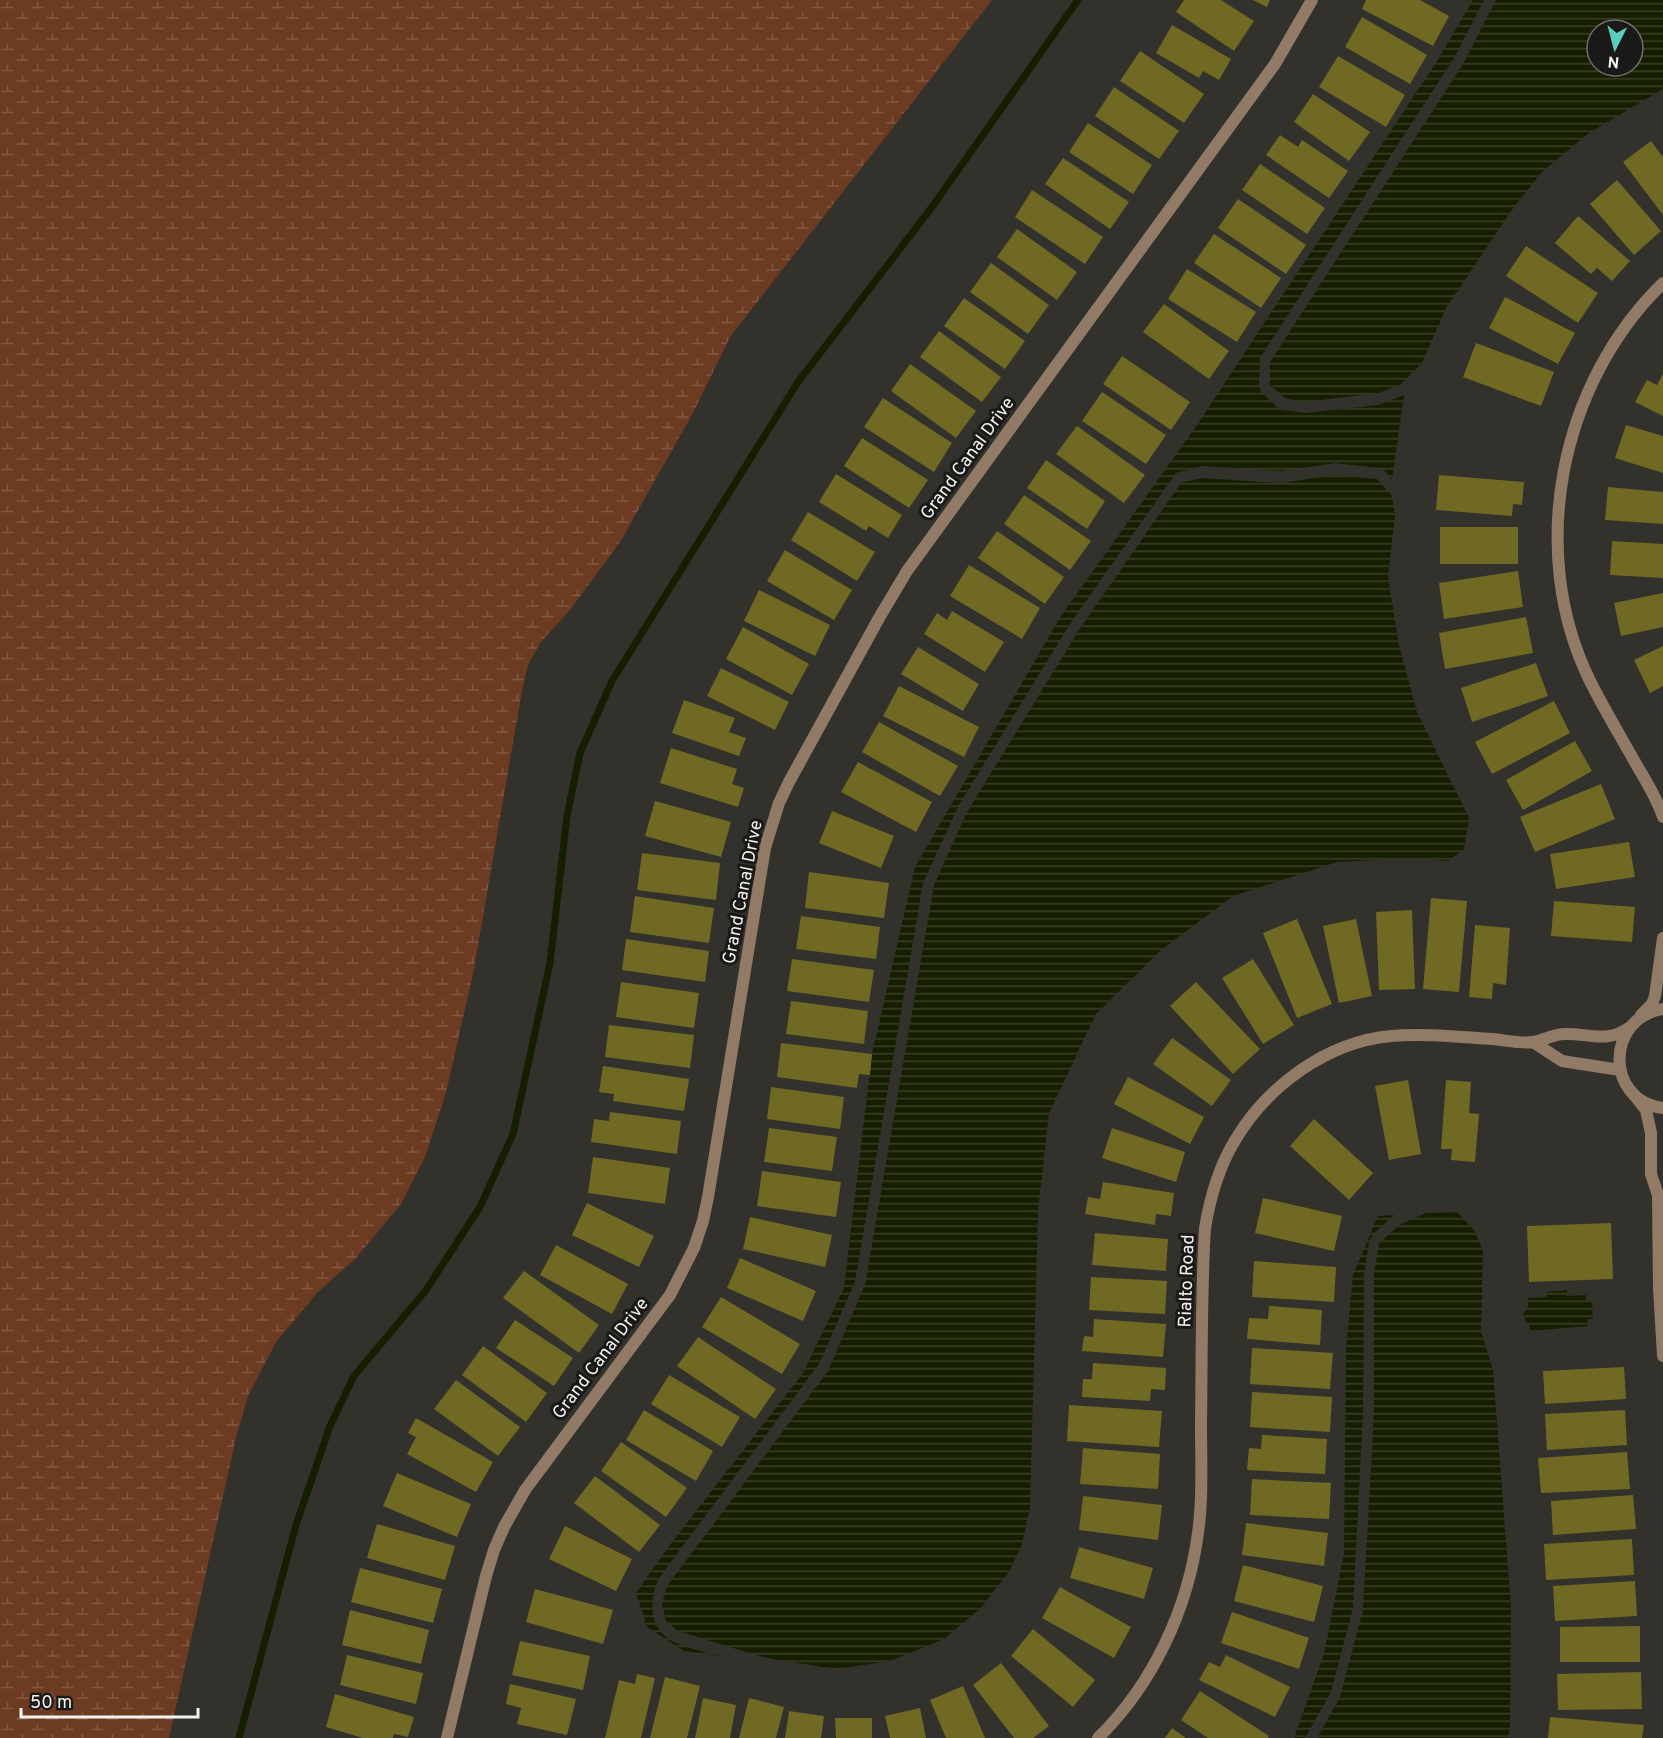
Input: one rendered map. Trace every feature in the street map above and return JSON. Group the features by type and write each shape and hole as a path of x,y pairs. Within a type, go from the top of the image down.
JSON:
{"street":[{"name":"Grand Canal Drive","path":"447,1738 486,1576 504,1527 525,1490 670,1295 694,1248 708,1197 765,848 779,803 789,782 879,618 908,571 1275,64 1312,0"},
{"path":"1663,283 1622,331 1588,391 1563,471 1559,498 1558,538 1563,595 1580,658 1663,817"},
{"path":"1663,938 1655,996 1623,1037 1619,1050 1622,1076 1630,1091 1646,1110 1649,1121 1651,1174 1660,1190 1659,1288 1663,1356"},
{"name":"Rialto Road","path":"1098,1738 1148,1676 1180,1605 1193,1560 1200,1510 1205,1228 1216,1182 1234,1143 1257,1109 1281,1085 1307,1066 1352,1044 1391,1036 1453,1036 1533,1042 1562,1034 1608,1037 1622,1033 1648,1012 1663,1009"},
{"name":"Rialto Road","path":"1533,1042 1562,1061 1620,1070"},
{"path":"1630,1091 1644,1102 1663,1108"}],"green space":[{"path":"0,0 992,0 730,337 693,413 620,542 570,610 540,643 528,665 473,974 446,1093 425,1157 401,1204 356,1258 318,1292 276,1342 248,1396 237,1434 169,1738 0,1738"}],"shaded area":[{"path":"1473,0 1484,0 1454,58 1260,358 1259,386 1261,392 1283,410 1305,413 1379,405 1404,395 1392,480 1385,471 1378,468 1335,463 1282,471 1202,466 1176,473 1070,624 959,805 923,883 855,1282 819,1364 659,1578 652,1606 660,1631 676,1643 721,1656 684,1651 647,1627 636,1593 669,1546 803,1373 844,1288 872,1054 915,867 1061,616 1197,425 1439,58"},
{"path":"1496,0 1663,0 1663,89 1589,133 1542,172 1514,207 1446,308 1422,363 1401,384 1379,393 1304,402 1285,398 1270,385 1270,362 1463,64"},
{"path":"1333,475 1377,479 1392,496 1395,516 1388,577 1399,645 1417,712 1469,818 1464,849 1448,861 1411,858 1337,862 1233,896 1160,951 1096,1014 1049,1113 1038,1210 1030,1507 1022,1544 1009,1572 981,1608 944,1639 890,1661 836,1669 766,1658 678,1631 666,1621 662,1604 667,1586 828,1371 865,1285 934,885 967,812 1079,630 1181,483 1201,478 1282,483"},
{"path":"1457,1212 1474,1230 1483,1251 1481,1331 1493,1370 1511,1607 1508,1738 1317,1738 1340,1697 1363,1610 1374,1413 1374,1275 1379,1243 1401,1224 1426,1213"},
{"path":"1394,1215 1373,1234 1369,1242 1364,1275 1363,1413 1353,1608 1331,1692 1305,1738 1294,1738 1324,1654 1344,1553 1346,1348 1353,1275 1378,1216"},
{"path":"1567,1290 1567,1296 1586,1295 1586,1301 1592,1300 1593,1319 1587,1319 1588,1326 1530,1331 1529,1323 1523,1315 1528,1306 1528,1298 1547,1297 1546,1292"}],"building":[{"path":"1184,0 1221,0 1254,21 1234,51 1176,12"},
{"path":"1253,0 1270,0 1267,7"},
{"path":"1366,0 1420,0 1449,16 1433,46 1362,9"},
{"path":"1362,17 1427,55 1410,84 1345,47"},
{"path":"1172,25 1231,59 1219,80 1203,71 1199,78 1156,53"},
{"path":"1140,51 1204,94 1184,123 1120,81"},
{"path":"1338,56 1405,95 1386,127 1319,87"},
{"path":"1114,87 1179,131 1159,159 1095,116"},
{"path":"1313,94 1370,132 1349,161 1294,122"},
{"path":"1088,123 1152,165 1133,194 1069,152"},
{"path":"1280,135 1298,147 1302,140 1348,171 1329,198 1266,155"},
{"path":"1651,141 1663,157 1663,215 1623,162"},
{"path":"1063,158 1129,202 1110,229 1045,184"},
{"path":"1260,164 1325,208 1307,234 1242,190"},
{"path":"1617,180 1661,231 1634,255 1590,204"},
{"path":"1032,190 1103,237 1085,264 1015,217"},
{"path":"1238,199 1306,245 1286,274 1218,228"},
{"path":"1578,216 1630,261 1612,281 1597,268 1591,274 1555,243"},
{"path":"1017,229 1077,272 1057,300 997,257"},
{"path":"1214,234 1281,278 1261,308 1194,263"},
{"path":"1526,246 1598,293 1578,323 1506,276"},
{"path":"991,263 1049,305 1028,334 970,292"},
{"path":"1187,269 1256,312 1237,342 1168,299"},
{"path":"1505,297 1575,333 1558,364 1489,328"},
{"path":"964,298 1025,341 1005,369 944,326"},
{"path":"1164,304 1229,351 1209,379 1143,332"},
{"path":"939,331 1001,377 982,402 920,357"},
{"path":"1476,343 1554,372 1541,406 1463,377"},
{"path":"1122,356 1190,402 1171,430 1103,384"},
{"path":"910,364 976,411 956,438 891,391"},
{"path":"1663,374 1663,416 1635,402 1647,380 1657,385"},
{"path":"1102,392 1166,435 1146,464 1082,421"},
{"path":"883,398 952,443 934,472 864,427"},
{"path":"1626,425 1663,436 1663,473 1615,458"},
{"path":"1077,426 1145,475 1124,503 1056,454"},
{"path":"862,438 928,480 909,508 844,466"},
{"path":"1046,460 1105,501 1087,529 1027,488"},
{"path":"836,474 902,515 888,538 869,526 866,531 819,502"},
{"path":"1439,475 1524,482 1522,505 1513,504 1512,516 1436,510"},
{"path":"1608,487 1663,492 1663,524 1605,520"},
{"path":"1024,495 1091,541 1070,570 1004,524"},
{"path":"808,512 875,552 857,581 791,540"},
{"path":"1440,527 1518,527 1518,564 1440,564"},
{"path":"997,531 1064,577 1045,604 978,558"},
{"path":"1612,541 1663,544 1663,578 1610,575"},
{"path":"785,550 852,590 834,620 767,581"},
{"path":"969,565 1040,608 1022,639 950,596"},
{"path":"1518,571 1523,607 1444,619 1439,583"},
{"path":"759,590 830,625 815,656 744,621"},
{"path":"1663,593 1663,627 1621,636 1614,603"},
{"path":"952,611 1004,642 985,672 924,634 937,613 947,620"},
{"path":"1526,617 1533,653 1445,669 1439,633"},
{"path":"743,627 809,664 792,695 726,659"},
{"path":"1663,646 1663,686 1650,693 1634,660"},
{"path":"918,647 979,684 963,711 901,674"},
{"path":"1536,663 1548,696 1472,722 1461,688"},
{"path":"721,668 789,702 775,730 707,696"},
{"path":"899,686 979,727 964,757 883,716"},
{"path":"684,700 735,718 729,732 746,738 739,756 672,733"},
{"path":"1554,701 1570,733 1492,774 1475,742"},
{"path":"879,722 958,766 940,796 862,752"},
{"path":"1575,741 1592,771 1523,810 1506,780"},
{"path":"671,748 737,769 732,784 744,788 738,807 660,783"},
{"path":"858,762 932,802 916,832 841,792"},
{"path":"1601,784 1615,819 1535,852 1520,817"},
{"path":"655,801 731,822 721,857 645,836"},
{"path":"832,811 894,836 881,868 819,843"},
{"path":"1629,842 1635,877 1556,889 1550,854"},
{"path":"642,853 720,863 716,900 637,890"},
{"path":"809,872 889,883 884,918 805,908"},
{"path":"635,896 714,908 709,943 630,932"},
{"path":"1431,898 1467,901 1459,992 1423,989"},
{"path":"1554,901 1635,907 1632,942 1551,936"},
{"path":"1412,910 1415,989 1379,990 1376,912"},
{"path":"801,916 880,927 876,959 796,949"},
{"path":"1297,919 1332,1004 1297,1018 1263,933"},
{"path":"1356,919 1372,996 1339,1003 1323,926"},
{"path":"1475,925 1510,928 1506,985 1493,983 1492,999 1469,997"},
{"path":"626,939 709,951 705,982 622,970"},
{"path":"792,959 874,970 869,1002 787,991"},
{"path":"1253,959 1294,1025 1263,1044 1222,978"},
{"path":"621,982 699,993 694,1028 616,1017"},
{"path":"1196,982 1260,1049 1233,1074 1170,1006"},
{"path":"791,1001 868,1011 864,1044 786,1034"},
{"path":"609,1025 694,1035 690,1068 605,1057"},
{"path":"1172,1038 1231,1080 1212,1106 1153,1064"},
{"path":"781,1043 872,1054 870,1075 859,1074 857,1088 777,1077"},
{"path":"603,1066 689,1079 684,1111 613,1101 614,1094 599,1092"},
{"path":"1128,1077 1204,1117 1190,1144 1114,1104"},
{"path":"1408,1080 1421,1154 1389,1160 1375,1086"},
{"path":"1446,1080 1471,1082 1469,1113 1479,1114 1475,1162 1451,1160 1452,1149 1441,1149"},
{"path":"771,1087 844,1097 840,1129 767,1119"},
{"path":"610,1112 681,1121 677,1154 591,1142 594,1119 609,1121"},
{"path":"1314,1119 1373,1173 1349,1200 1290,1146"},
{"path":"769,1128 837,1137 832,1171 764,1162"},
{"path":"1112,1128 1185,1152 1176,1182 1102,1158"},
{"path":"593,1157 670,1168 665,1204 588,1193"},
{"path":"762,1171 841,1182 836,1217 757,1206"},
{"path":"1103,1182 1174,1193 1171,1216 1156,1214 1155,1225 1085,1214 1088,1197 1100,1199"},
{"path":"1263,1198 1342,1216 1334,1251 1255,1233"},
{"path":"587,1203 654,1236 639,1267 572,1235"},
{"path":"750,1217 832,1235 825,1267 743,1249"},
{"path":"1611,1223 1613,1279 1529,1282 1527,1226"},
{"path":"1095,1233 1168,1239 1166,1271 1092,1265"},
{"path":"556,1245 628,1284 612,1314 540,1275"},
{"path":"740,1258 816,1291 803,1321 727,1288"},
{"path":"1254,1261 1336,1267 1334,1302 1252,1297"},
{"path":"524,1271 599,1325 579,1353 503,1298"},
{"path":"1091,1277 1167,1281 1165,1314 1089,1310"},
{"path":"721,1297 800,1344 782,1374 702,1327"},
{"path":"1269,1306 1322,1310 1320,1345 1247,1339 1249,1318 1268,1319"},
{"path":"1094,1319 1166,1324 1163,1357 1082,1351 1084,1336 1093,1337"},
{"path":"515,1320 573,1358 554,1386 496,1348"},
{"path":"698,1337 776,1389 755,1419 677,1366"},
{"path":"483,1346 547,1393 526,1422 462,1375"},
{"path":"1252,1348 1333,1353 1330,1389 1250,1384"},
{"path":"1093,1363 1166,1368 1165,1390 1151,1389 1150,1401 1082,1397 1083,1379 1092,1379"},
{"path":"1624,1367 1626,1399 1545,1404 1543,1371"},
{"path":"669,1375 740,1417 722,1447 651,1404"},
{"path":"456,1380 520,1427 498,1456 434,1409"},
{"path":"1252,1392 1332,1397 1330,1432 1250,1427"},
{"path":"1069,1405 1162,1411 1159,1447 1067,1441"},
{"path":"644,1410 713,1451 696,1481 626,1440"},
{"path":"1625,1410 1627,1445 1547,1450 1545,1414"},
{"path":"416,1418 493,1462 476,1492 407,1454 416,1437 408,1433"},
{"path":"1262,1435 1327,1439 1325,1474 1247,1470 1249,1448 1261,1449"},
{"path":"621,1442 687,1488 666,1517 601,1471"},
{"path":"1083,1448 1160,1454 1158,1489 1080,1484"},
{"path":"1627,1452 1630,1489 1541,1493 1538,1458"},
{"path":"397,1473 471,1504 457,1537 383,1506"},
{"path":"595,1476 660,1525 639,1552 574,1503"},
{"path":"1252,1479 1331,1483 1329,1519 1250,1515"},
{"path":"1633,1495 1636,1529 1553,1535 1551,1501"},
{"path":"1083,1496 1162,1505 1158,1540 1079,1530"},
{"path":"1246,1523 1328,1533 1324,1566 1242,1555"},
{"path":"377,1524 455,1546 445,1580 367,1558"},
{"path":"565,1526 632,1559 616,1591 549,1559"},
{"path":"1632,1539 1634,1575 1546,1580 1544,1544"},
{"path":"1079,1547 1153,1568 1144,1599 1070,1578"},
{"path":"1243,1565 1323,1586 1314,1622 1234,1601"},
{"path":"360,1568 442,1589 433,1623 351,1602"},
{"path":"1635,1581 1637,1616 1555,1621 1553,1586"},
{"path":"1060,1587 1131,1627 1114,1658 1042,1618"},
{"path":"535,1589 613,1610 603,1644 526,1622"},
{"path":"350,1610 429,1630 421,1664 342,1645"},
{"path":"1232,1612 1309,1638 1299,1669 1221,1643"},
{"path":"1640,1626 1640,1662 1560,1662 1560,1627"},
{"path":"1033,1629 1095,1680 1073,1707 1011,1656"},
{"path":"520,1641 590,1656 583,1690 512,1675"},
{"path":"347,1655 423,1673 416,1704 340,1685"},
{"path":"1226,1655 1290,1687 1275,1717 1199,1680 1209,1662 1220,1667"},
{"path":"1001,1663 1049,1726 1033,1738 1014,1738 973,1685"},
{"path":"1641,1672 1642,1709 1558,1710 1557,1674"},
{"path":"637,1674 655,1678 641,1738 605,1738 619,1680 635,1684"},
{"path":"665,1677 700,1686 687,1738 650,1738"},
{"path":"510,1684 576,1699 567,1735 517,1724 521,1708 506,1704"},
{"path":"963,1686 985,1738 946,1738 930,1700"},
{"path":"1200,1691 1269,1736 1268,1738 1208,1738 1181,1720"},
{"path":"335,1694 414,1717 408,1737 394,1734 393,1738 363,1738 326,1727"},
{"path":"703,1698 736,1705 730,1738 695,1738"},
{"path":"749,1698 784,1707 776,1738 739,1738"},
{"path":"920,1708 926,1738 890,1738 885,1716"},
{"path":"789,1711 824,1716 821,1738 785,1738"},
{"path":"1550,1717 1644,1725 1642,1738 1548,1738"},
{"path":"835,1718 872,1718 872,1738 836,1738"},
{"path":"1172,1728 1186,1738 1165,1738"}],"waterway":[{"path":"239,1738 296,1525 330,1426 354,1376 426,1290 480,1207 513,1134 550,963 567,816 580,753 612,681 798,382 932,207 1078,0"}]}
